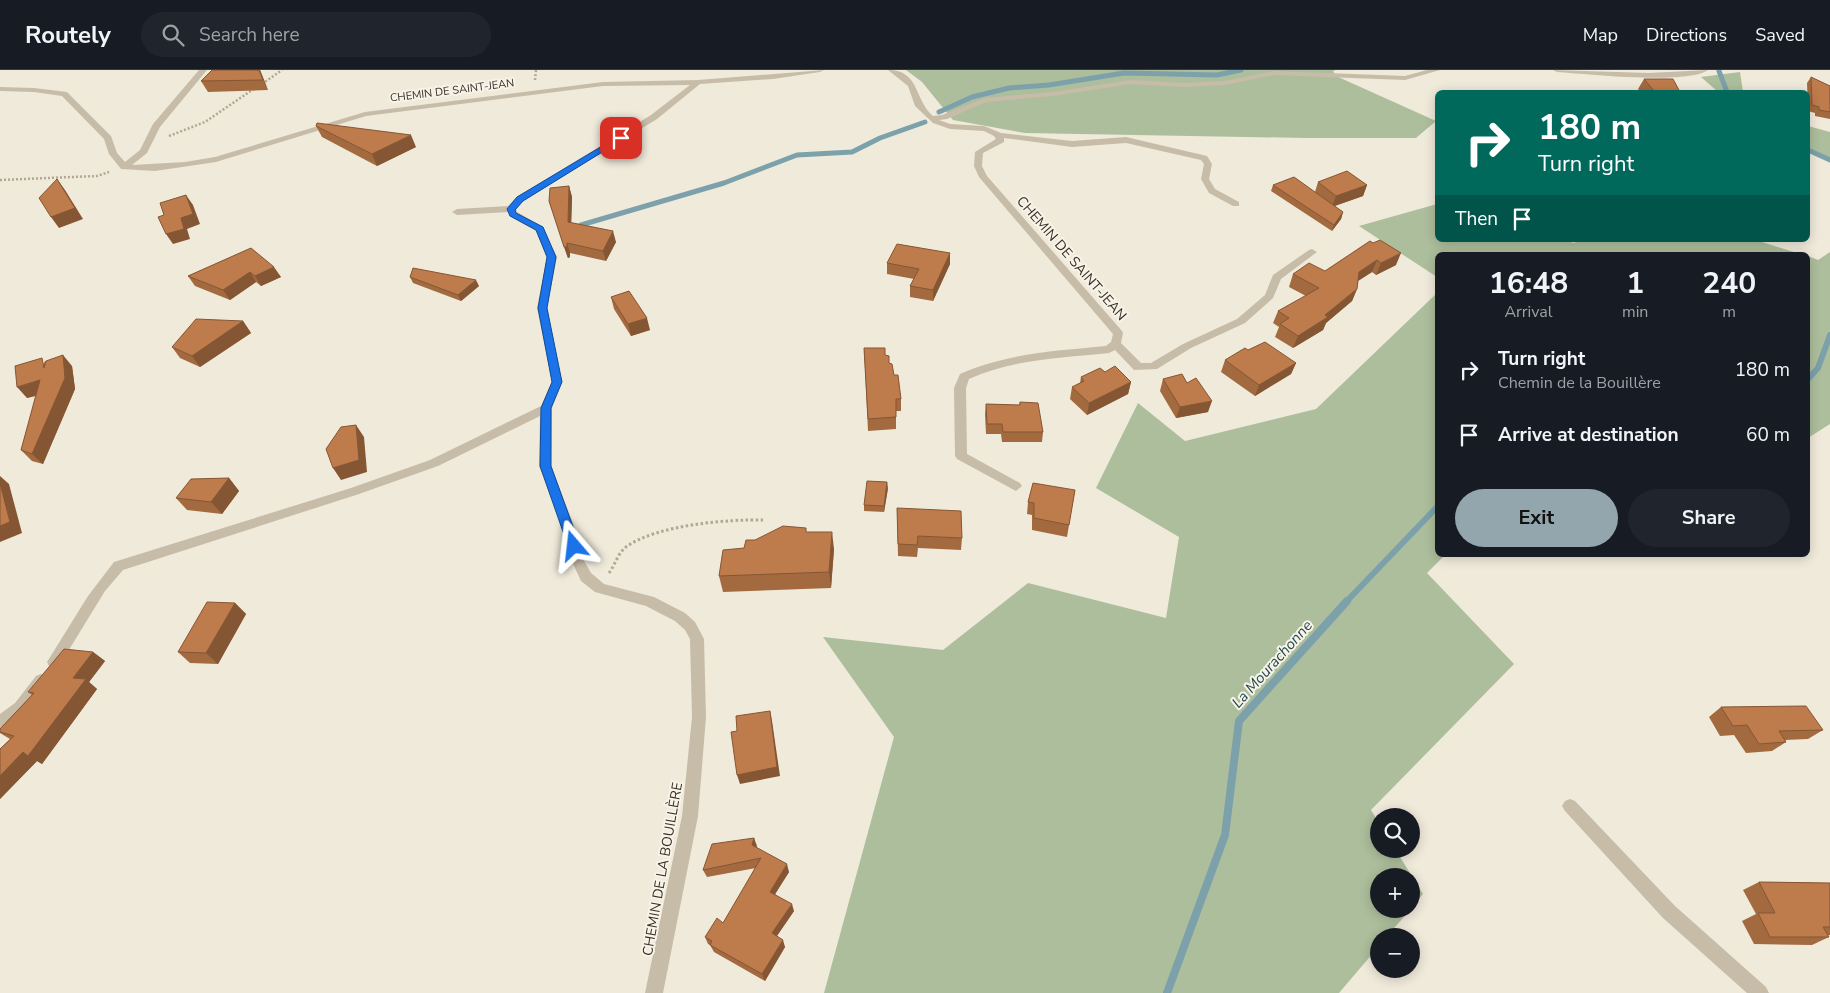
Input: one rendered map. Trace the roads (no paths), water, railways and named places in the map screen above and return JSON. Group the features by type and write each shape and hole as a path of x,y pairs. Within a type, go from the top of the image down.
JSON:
{"street":[{"path":"0,90 34,90 64,94 108,138 113,154 124,167 144,151 156,126 204,70"},
{"name":"CHEMIN DE SAINT-JEAN","path":"124,167 146,169 179,166 274,144 328,124 365,114 603,84 698,82 773,77 820,70"},
{"path":"892,70 914,88 918,103 926,114 937,123 947,127 992,130 999,135 1072,144 1126,140 1154,144 1204,158 1208,164 1205,179 1212,192 1236,204"},
{"path":"933,118 944,117 966,106 985,100 1053,94 1131,82 1184,85 1225,83 1272,73 1405,78 1436,70"},
{"path":"1557,70 1644,74 1672,74 1704,70"},
{"path":"457,212 511,209 520,199 654,117 698,82"},
{"name":"CHEMIN DE SAINT-JEAN","path":"999,135 1001,140 979,152 978,166 983,177 1118,333 1116,344 1109,349 1001,362 981,368 964,377 960,388 961,456 1016,486"},
{"path":"0,723 20,707 69,642 109,576 119,566 355,491 434,463 546,408 557,382 542,308 552,257 540,229 513,214 511,209"},
{"path":"1116,344 1138,367 1153,366 1187,346 1241,320 1269,296 1277,277 1312,252"},
{"name":"CHEMIN DE LA BOUILLÈRE","path":"546,408 545,466 572,536 576,557 586,576 600,588 649,601 680,618 690,626 697,640 699,717 690,816 654,993"},
{"path":"1570,806 1669,912 1760,993"}],"waterway":[{"path":"939,112 972,97 1009,88 1049,85 1124,73 1217,75 1241,70"},
{"name":"La Mourachonne","path":"1719,71 1726,90"},
{"path":"581,225 724,183 797,155 852,152 880,138 925,122"},
{"name":"La Mourachonne","path":"1810,151 1830,160"},
{"name":"La Mourachonne","path":"1810,377 1818,368 1830,335"},
{"name":"La Mourachonne","path":"1346,602 1435,509"},
{"name":"La Mourachonne","path":"1167,993 1225,835 1239,721 1347,601"}]}
